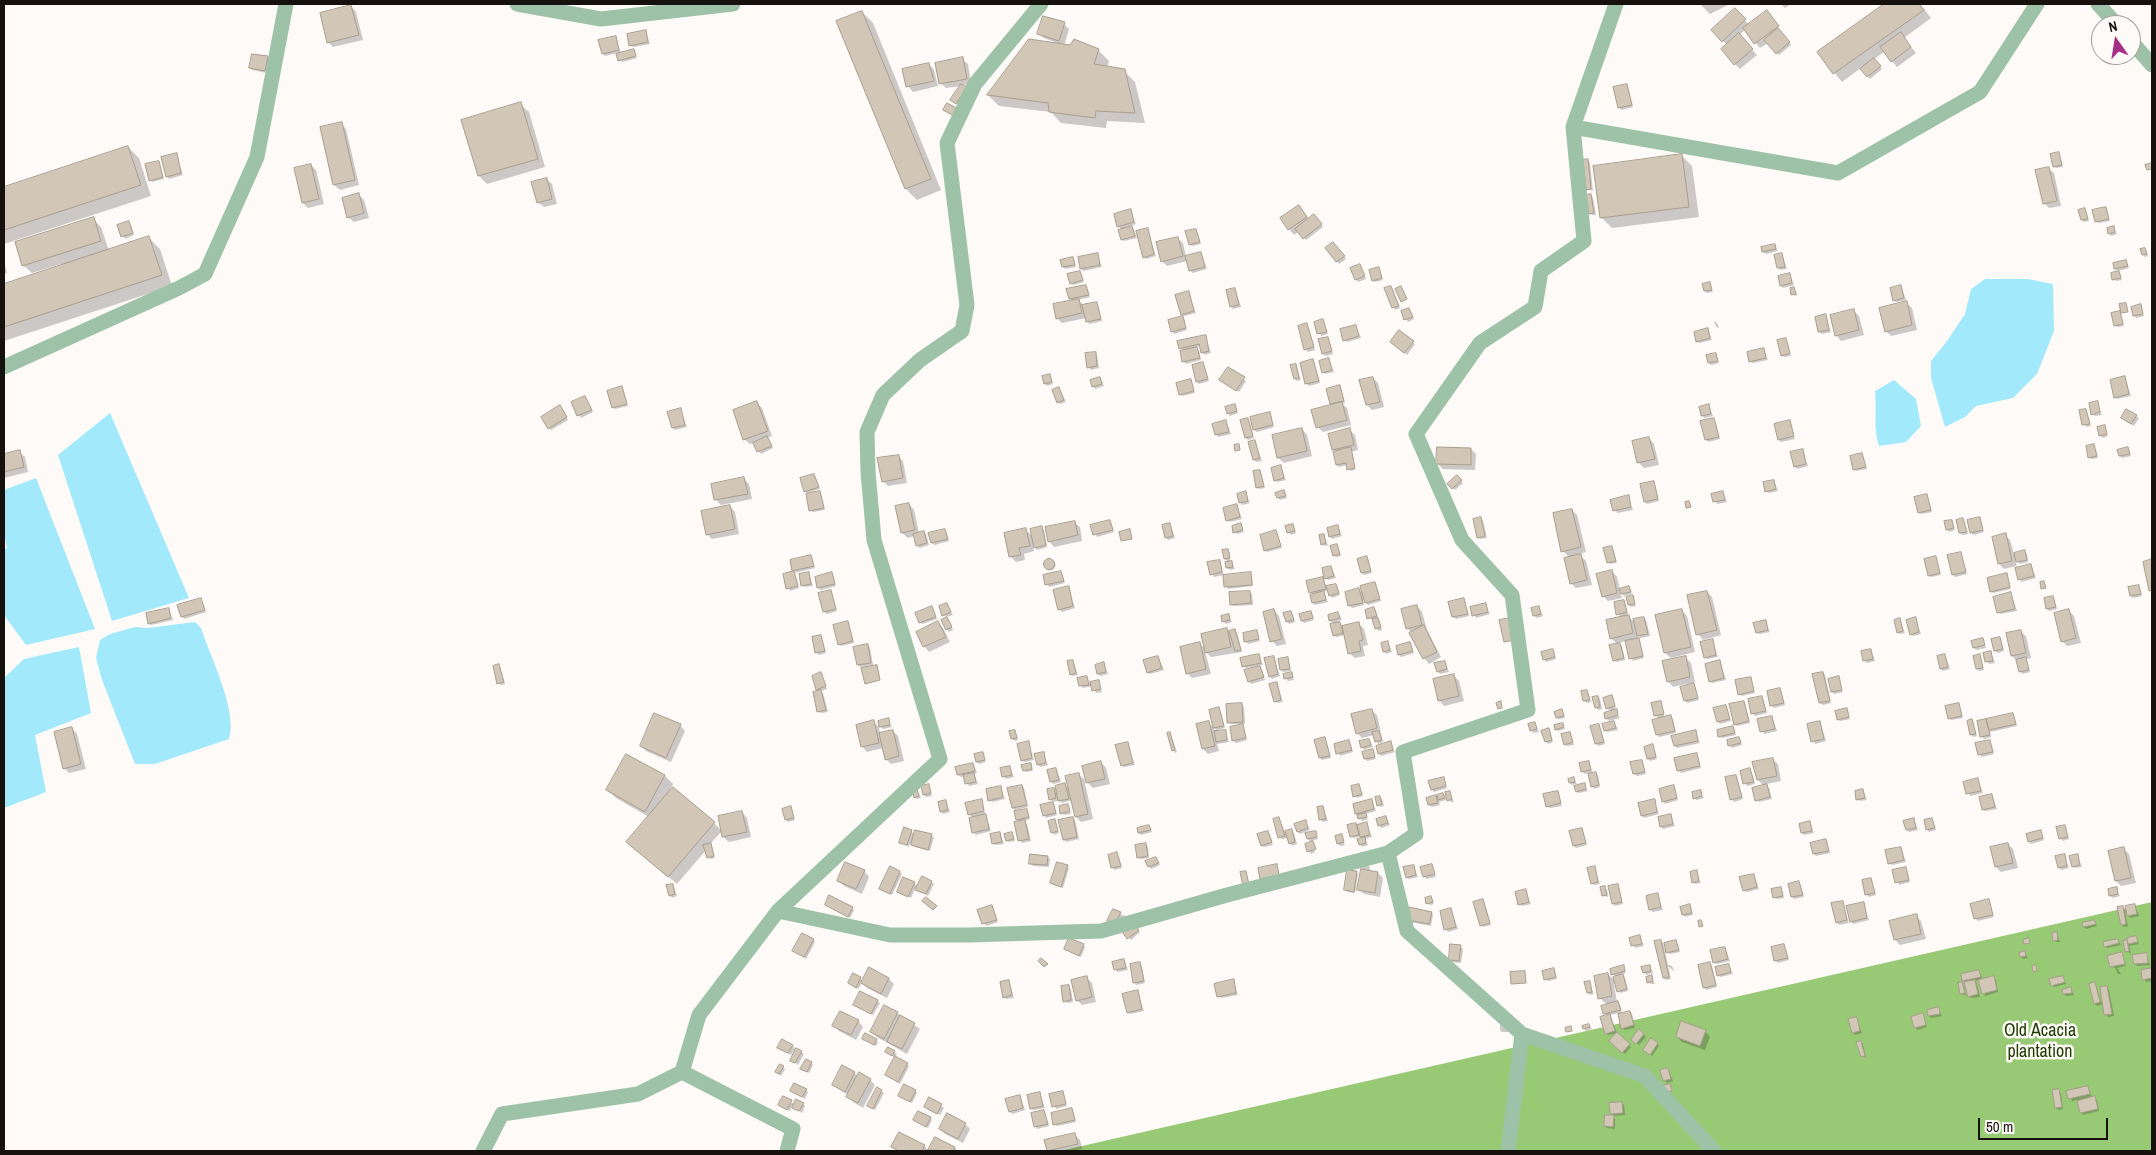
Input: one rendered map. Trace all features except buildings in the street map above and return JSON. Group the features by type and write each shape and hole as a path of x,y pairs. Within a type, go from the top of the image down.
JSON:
{"street":[{"path":"4,367 179,288 205,274 256,157 286,4"},
{"path":"517,4 601,19 727,4"},
{"path":"483,1151 502,1114 638,1094 682,1072 699,1014 778,912 940,759 874,540 868,472 868,432 883,395 920,360 962,332 967,305 947,143 975,84 1041,4"},
{"path":"778,912 890,935 1101,931 1227,895 1388,853 1416,834 1403,752 1528,710 1512,595 1462,540 1416,434 1480,343 1535,307 1541,271 1584,241 1572,127 1616,4"},
{"path":"1572,127 1838,173 1980,92 2038,4"},
{"path":"2098,4 2108,15"},
{"path":"2141,52 2152,65"},
{"path":"1388,853 1407,931 1522,1034 1645,1076 1714,1151"},
{"path":"1508,1151 1522,1034"},
{"path":"682,1072 793,1129 787,1151"}],"green space":[{"name":"Old Acacia plantation","path":"2152,902 2152,1151 1060,1151"}],"water":[{"path":"1985,279 2028,279 2053,284 2054,331 2037,374 2013,398 1976,406 1965,417 1945,427 1931,378 1931,361 1965,314 1971,289"},
{"path":"1894,380 1916,399 1921,426 1906,442 1879,446 1876,432 1875,391"},
{"path":"110,413 189,598 112,621 58,455"},
{"path":"36,478 95,629 26,645 4,615 4,550 7,548 4,533 4,490"},
{"path":"195,622 201,628 222,684 230,714 231,727 229,739 155,764 135,764 102,680 96,658 100,640 110,634 135,627 148,628"},
{"path":"79,647 91,713 35,735 46,792 4,808 4,678 24,659"}]}
